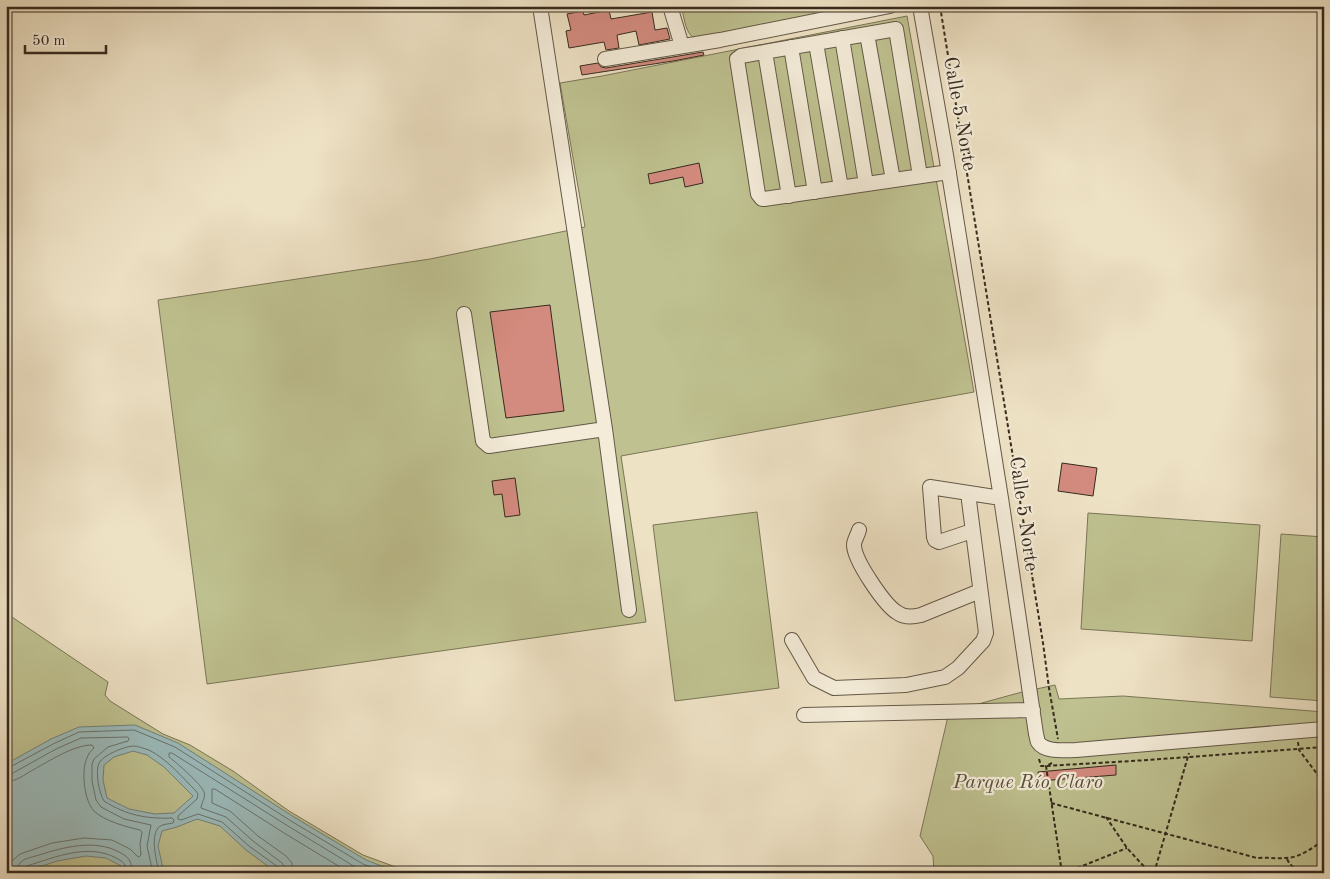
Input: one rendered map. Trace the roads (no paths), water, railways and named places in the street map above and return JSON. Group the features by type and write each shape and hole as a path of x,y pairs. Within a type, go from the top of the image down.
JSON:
{"street":[{"path":"540,6 605,430 629,610"},
{"path":"670,6 682,46"},
{"path":"605,59 720,40 890,6"},
{"name":"Calle 5 Norte","path":"920,6 949,172 1038,743 1045,749 1060,750 1324,728"},
{"path":"920,176 896,30 741,56 736,61 756,185 758,194 762,199 949,172"},
{"path":"867,34 893,180"},
{"path":"842,38 866,184"},
{"path":"816,43 841,188"},
{"path":"791,47 815,192"},
{"path":"765,52 789,196"},
{"path":"464,314 483,441 486,444 489,446 605,430"},
{"path":"972,531 939,542 935,540 930,487 1001,498"},
{"path":"792,640 814,678 834,688 906,685 945,676 958,668 983,642 986,633 968,493"},
{"path":"859,530 854,544 857,556 872,584 897,613 913,617 921,615 980,591"},
{"path":"804,715 1033,710"}],"water":[{"path":"135,725 178,743 294,817 366,860 400,873 277,873 246,850 220,826 197,819 162,831 158,846 164,873 121,873 121,866 106,858 86,856 57,861 21,873 6,873 6,764 51,739 79,727","holes":["133,751 147,755 164,767 193,796 174,813 155,814 129,809 107,798 103,780 104,765 114,757"]}],"park label":[{"name":"Parque Río Claro","path":"1028,783"}]}
